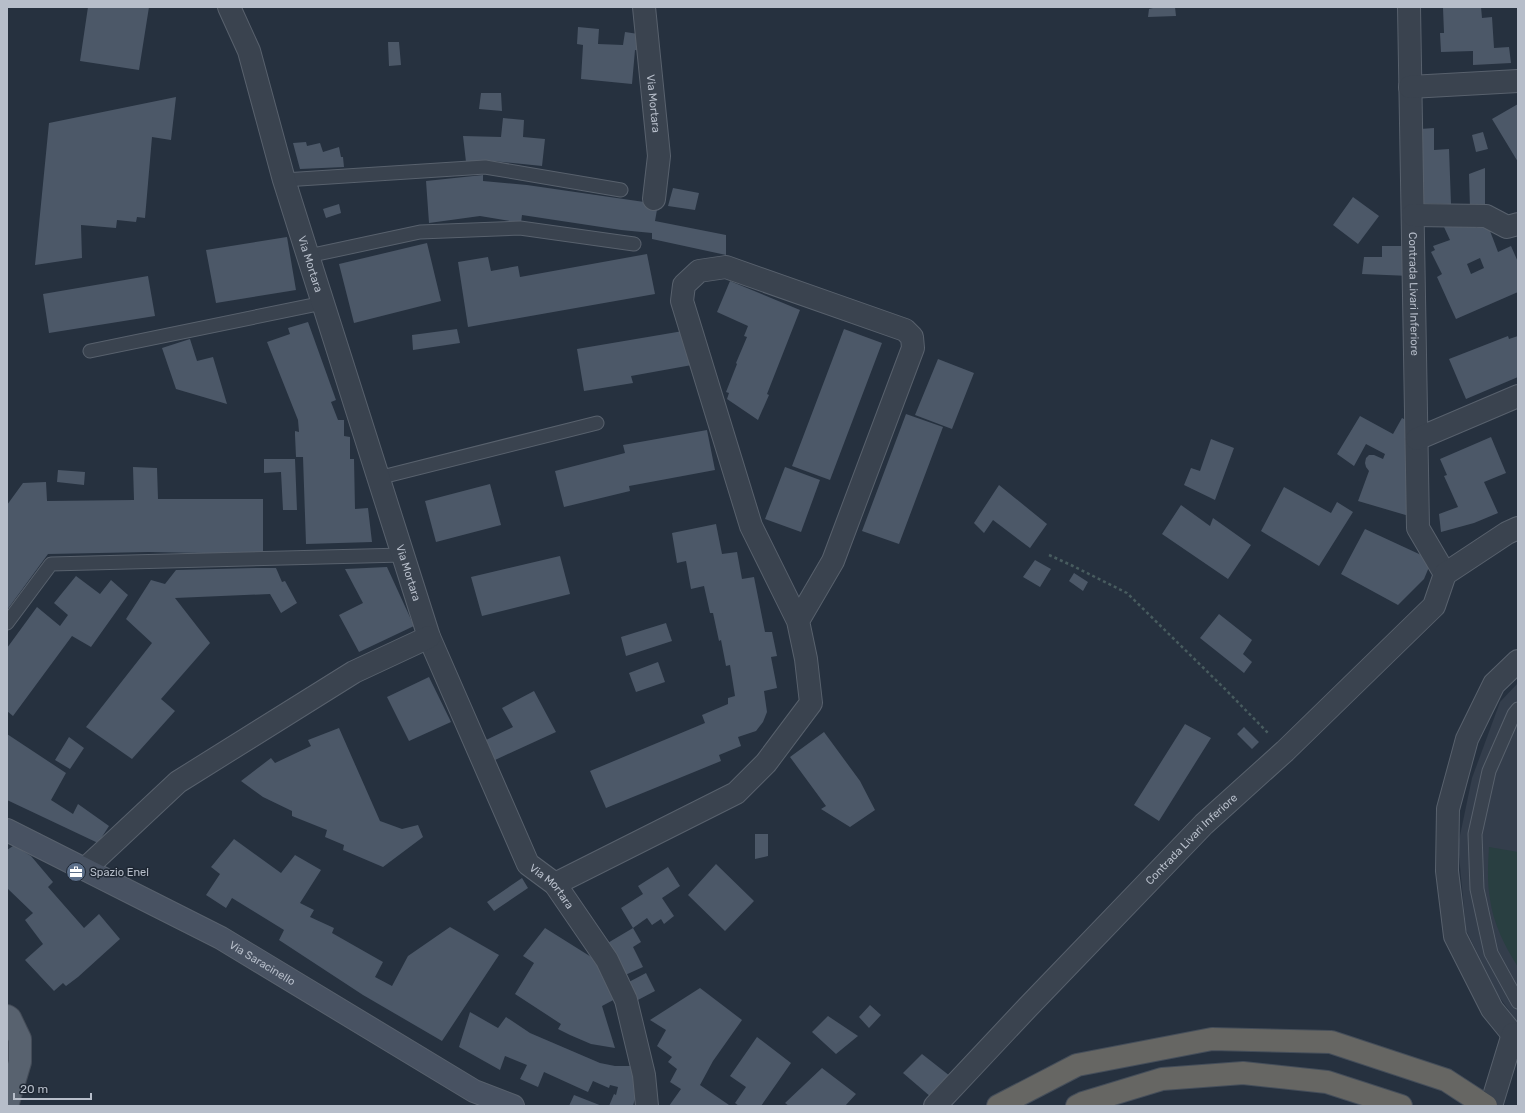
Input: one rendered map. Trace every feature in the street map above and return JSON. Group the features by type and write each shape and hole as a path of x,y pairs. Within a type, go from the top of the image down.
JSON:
{"highway":[{"path":"998,1106 1077,1065 1212,1039 1331,1042 1446,1080 1486,1106"},
{"path":"1077,1106 1162,1079 1243,1073 1327,1082 1401,1106"}],"main road":[{"name":"Via Saracinello","path":"7,830 221,938 474,1091 513,1106"},
{"path":"7,1016 10,1018 20,1039 20,1062 8,1106"},
{"path":"7,1088 20,1062"}],"street":[{"name":"Via Mortara","path":"229,7 249,51 284,180 429,637 528,864 555,884 607,960 626,1000 644,1075 647,1106"},
{"name":"Via Mortara","path":"644,7 659,156 654,199"},
{"name":"Contrada Livari Inferiore","path":"935,1106 1204,824 1285,751 1434,606 1445,574 1418,528 1409,7"},
{"path":"1410,87 1518,82"},
{"path":"1413,215 1486,216 1507,227 1518,224"},
{"path":"555,884 736,793 766,762 811,703 806,659 798,621 751,526 682,301 684,286 699,271 726,266 905,330 912,337 913,348 833,561 798,621"},
{"path":"1417,439 1518,396"},
{"path":"1445,574 1507,533 1518,528"},
{"path":"85,869 178,782 354,672 429,637"},
{"path":"1491,1106 1515,1037 1492,1009 1455,936 1446,871 1448,809 1467,739 1494,684 1518,661"}],"lane":[{"path":"284,180 485,167 621,190"},
{"path":"308,256 420,232 520,228 634,244"},
{"path":"90,351 323,303"},
{"path":"378,478 597,423"},
{"path":"7,623 51,564 403,554"},
{"path":"1518,709 1514,714 1490,772 1475,834 1477,889 1491,953 1518,1002"}],"path":[{"path":"1049,555 1127,593 1225,689 1285,751"}],"shaded area":[{"path":"1518,683 1518,1023 1498,995 1466,930 1458,845 1472,778 1500,702"}],"green space":[{"path":"1489,847 1518,852 1518,967 1500,934 1494,917 1488,880"}],"building":[{"path":"88,7 149,7 139,70 80,61"},
{"path":"1153,7 1175,7 1176,16 1148,17 1149,9"},
{"path":"1481,7 1482,18 1492,17 1494,48 1509,47 1511,63 1473,65 1473,51 1441,52 1440,33 1444,33 1443,8"},
{"path":"578,27 599,29 598,44 623,45 625,32 645,35 643,51 635,50 632,84 581,79 583,45 577,44"},
{"path":"388,42 399,42 401,65 389,66"},
{"path":"481,93 501,93 502,111 479,109"},
{"path":"176,97 171,140 152,137 145,218 137,217 136,222 117,220 116,228 81,225 82,258 35,265 49,123"},
{"path":"1518,104 1518,162 1492,119"},
{"path":"503,118 524,120 523,137 545,139 542,166 483,160 466,162 463,136 501,137"},
{"path":"1434,128 1434,150 1449,149 1451,204 1421,203 1420,129"},
{"path":"1483,132 1488,149 1476,152 1472,135"},
{"path":"306,142 307,146 320,143 323,152 339,147 341,157 343,157 344,167 300,169 293,143"},
{"path":"1485,168 1485,208 1470,208 1469,174"},
{"path":"483,175 483,181 527,185 658,204 655,221 726,235 726,255 652,239 652,233 621,230 522,215 521,223 480,216 429,223 426,181"},
{"path":"673,188 699,193 695,210 668,206"},
{"path":"1353,197 1379,216 1358,244 1333,225"},
{"path":"339,204 341,213 326,218 323,209"},
{"path":"1461,220 1474,221 1476,228 1487,223 1498,252 1511,246 1518,262 1518,292 1456,319 1437,277 1442,274 1431,252 1435,250 1433,246 1450,240 1444,227","holes":["1480,258 1484,268 1471,274 1467,264"]},
{"path":"287,237 296,290 216,303 206,250"},
{"path":"427,243 441,301 354,323 339,264"},
{"path":"1382,246 1409,246 1410,276 1362,274 1364,257 1382,257"},
{"path":"647,254 655,294 468,327 458,262 488,257 491,271 518,266 520,277"},
{"path":"148,276 155,316 49,333 43,294"},
{"path":"730,281 800,310 767,394 769,395 758,420 727,399 729,393 726,392 747,337 744,336 748,326 717,312"},
{"path":"308,322 336,400 331,402 338,420 344,420 344,436 350,437 350,459 354,459 355,509 368,508 372,542 306,544 303,457 296,457 295,431 299,432 298,420 267,342 290,334 288,328"},
{"path":"457,329 460,343 413,350 412,335"},
{"path":"844,329 882,343 830,480 792,466"},
{"path":"683,331 692,365 631,376 633,383 584,391 577,349"},
{"path":"1508,336 1509,339 1518,336 1518,377 1466,399 1449,359"},
{"path":"190,339 197,361 213,357 227,404 176,389 162,348"},
{"path":"938,359 974,373 952,429 915,415"},
{"path":"906,414 943,427 899,544 862,531"},
{"path":"1360,416 1393,434 1402,418 1416,425 1409,516 1358,501 1369,471 1365,463 1366,458 1369,455 1374,455 1383,459 1385,454 1366,444 1354,466 1337,454"},
{"path":"707,430 715,470 629,486 630,491 564,507 555,471 625,453 623,445"},
{"path":"1491,437 1506,473 1484,482 1498,513 1474,523 1441,532 1439,514 1458,507 1444,476 1447,475 1440,459"},
{"path":"1211,439 1234,448 1215,500 1184,485 1191,468 1200,471"},
{"path":"264,459 295,459 297,510 283,510 281,472 264,473"},
{"path":"133,467 157,468 158,499 263,499 263,554 149,552 48,554 7,610 7,505 23,483 46,482 47,501 134,500"},
{"path":"785,467 820,480 801,532 765,519"},
{"path":"58,470 85,472 84,485 57,482"},
{"path":"490,484 501,525 436,542 425,501"},
{"path":"999,485 1047,524 1030,548 993,520 984,533 974,523"},
{"path":"1284,487 1331,513 1337,502 1353,512 1319,566 1261,531"},
{"path":"1181,505 1210,526 1213,518 1251,545 1228,579 1162,534"},
{"path":"716,524 722,554 737,552 742,579 754,577 765,632 772,632 777,656 771,657 777,688 764,691 767,712 763,722 756,731 738,737 741,746 719,755 721,761 606,808 590,771 705,723 702,715 728,704 728,698 735,696 730,665 726,666 721,640 719,641 713,613 710,613 704,586 691,589 686,561 677,563 672,533"},
{"path":"1365,529 1432,560 1424,579 1398,605 1341,574"},
{"path":"560,556 570,594 482,616 471,577"},
{"path":"1035,560 1051,569 1040,587 1023,577"},
{"path":"387,567 414,626 359,652 339,615 363,603 345,569"},
{"path":"276,568 282,582 285,581 297,603 281,613 270,594 175,598 210,643 161,699 175,711 132,759 86,727 152,643 126,619 151,580 165,584 176,570"},
{"path":"1074,573 1088,582 1083,591 1069,581"},
{"path":"76,576 100,594 111,580 128,595 91,647 72,636 13,716 7,711 7,648 37,607 60,626 68,615 54,603"},
{"path":"1219,614 1252,640 1243,654 1252,662 1244,673 1200,638"},
{"path":"666,623 672,641 626,656 621,637"},
{"path":"658,662 665,682 636,692 629,673"},
{"path":"429,677 451,722 409,741 387,697"},
{"path":"534,691 556,732 495,760 486,740 513,727 502,708"},
{"path":"1185,724 1211,738 1159,821 1134,805"},
{"path":"1244,727 1259,742 1252,749 1237,734"},
{"path":"339,728 380,821 402,829 418,825 423,837 383,867 343,850 344,845 325,837 327,830 292,816 292,811 263,797 241,781 271,758 275,763 311,746 308,740"},
{"path":"824,732 860,781 875,810 850,827 821,809 826,806 790,757"},
{"path":"7,734 66,773 51,800 73,814 78,804 109,826 98,843 7,800"},
{"path":"69,737 84,748 70,769 55,760"},
{"path":"755,834 768,834 768,856 755,859"},
{"path":"234,839 281,873 295,855 321,870 300,903 314,910 310,917 334,928 332,933 383,962 375,977 392,986 408,956 450,927 499,955 442,1041 363,995 279,940 284,930 232,898 226,908 206,895 220,874 211,867"},
{"path":"13,846 31,856 53,882 48,887 84,928 99,914 120,939 78,977 66,986 63,983 54,991 25,960 43,944 25,920 33,913 7,888 7,850"},
{"path":"716,864 754,901 725,931 688,895"},
{"path":"668,867 680,886 662,898 674,916 664,924 661,919 652,925 647,918 633,928 621,908 643,894 638,886"},
{"path":"522,878 528,888 494,911 487,902"},
{"path":"545,928 604,965 619,997 602,1006 615,1048 591,1044 558,1029 561,1024 515,994 534,963 523,956"},
{"path":"633,928 641,942 633,947 643,967 623,976 606,944"},
{"path":"646,973 655,991 636,1001 627,983"},
{"path":"700,988 742,1020 713,1061 700,1085 729,1105 669,1106 681,1089 670,1082 677,1069 668,1062 672,1057 657,1046 666,1030 650,1020"},
{"path":"870,1005 881,1015 869,1028 859,1017"},
{"path":"470,1012 498,1028 506,1017 530,1033 600,1063 615,1066 632,1066 636,1095 633,1106 609,1106 614,1094 616,1095 618,1087 610,1085 609,1088 593,1081 588,1092 544,1072 538,1087 520,1079 527,1065 505,1056 500,1070 459,1047"},
{"path":"828,1016 858,1036 836,1054 812,1032"},
{"path":"757,1037 791,1063 761,1106 739,1106 735,1103 746,1087 730,1076"},
{"path":"922,1054 950,1076 931,1097 903,1073"},
{"path":"822,1068 856,1094 845,1106 789,1106 785,1103"},
{"path":"574,1095 602,1106 569,1106"}],"place":[{"name":"Spazio Enel","path":"76,872"}]}
